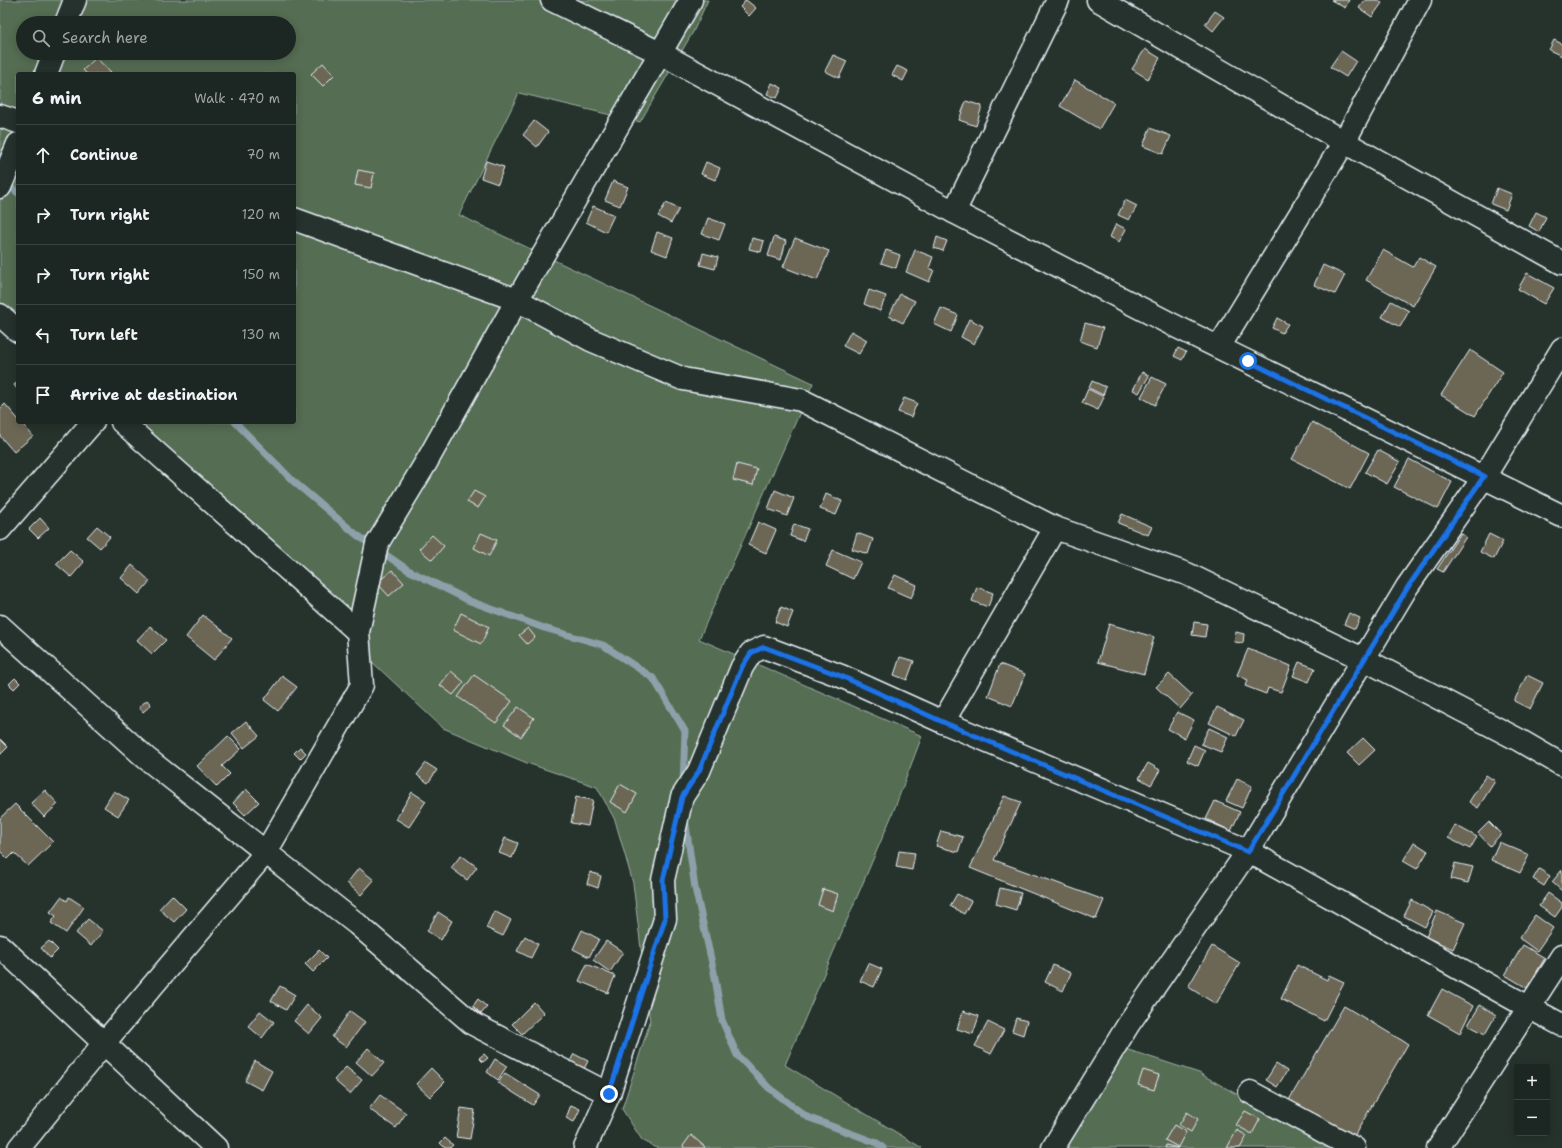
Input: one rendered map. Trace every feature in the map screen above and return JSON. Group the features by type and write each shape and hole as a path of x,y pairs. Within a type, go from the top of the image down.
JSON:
{"street":[{"path":"69,16 75,0"},
{"path":"552,0 660,53 954,212 1175,326 1484,476 1562,516"},
{"path":"19,1148 104,1043 266,852 362,685 358,632 377,544 427,461 516,300 691,0"},
{"path":"954,212 1058,0"},
{"path":"1098,0 1344,142 1562,262"},
{"path":"1219,347 1344,142 1420,0"},
{"path":"47,72 51,60"},
{"path":"0,116 16,121"},
{"path":"0,187 16,149"},
{"path":"296,220 516,300 591,340 683,379 801,400 1055,528 1187,574 1364,660 1519,740 1562,765"},
{"path":"0,315 16,328"},
{"path":"1053,1148 1128,1025 1248,852 1408,587 1484,476 1562,349"},
{"path":"0,529 91,424"},
{"path":"124,424 358,632"},
{"path":"943,722 1055,528"},
{"path":"0,626 146,758 357,924 473,1024 609,1094"},
{"path":"585,1148 609,1094 665,919 663,880 682,797 699,771 742,667 751,653 764,647 841,676 943,722 1248,852 1528,1008 1562,1025"},
{"path":"0,946 216,1148"},
{"path":"1438,1148 1562,956"},
{"path":"1250,1092 1354,1148"}],"green space":[{"path":"0,0 708,0 693,32 640,122 519,93 459,215 813,383 699,639 922,736 892,815 785,1065 922,1148 657,1148 642,1140 622,1109 650,1022 633,883 615,820 597,787 527,763 443,728 342,634 129,443 113,424 296,424 296,72 16,72 16,324 0,310"},
{"path":"1113,1045 1199,1073 1332,1148 1064,1148"}],"building":[{"path":"746,0 756,8 749,16 740,7"},
{"path":"1331,0 1349,0 1345,8"},
{"path":"1365,0 1377,0 1382,3 1372,17 1359,8"},
{"path":"1215,11 1224,17 1213,31 1205,24"},
{"path":"1554,40 1562,44 1562,56 1549,50"},
{"path":"1145,49 1160,58 1148,79 1132,69"},
{"path":"1341,51 1356,61 1346,77 1330,67"},
{"path":"833,55 847,61 839,78 825,71"},
{"path":"94,60 98,60 111,72 85,72 83,70"},
{"path":"323,63 334,75 323,86 311,74"},
{"path":"897,66 908,71 903,81 892,75"},
{"path":"1075,80 1114,103 1099,129 1060,106"},
{"path":"772,83 782,88 777,98 767,94"},
{"path":"966,101 982,106 976,126 959,120"},
{"path":"534,121 548,132 537,147 523,135"},
{"path":"1150,128 1171,136 1163,154 1143,146"},
{"path":"486,161 504,167 498,184 481,178"},
{"path":"706,162 720,168 715,180 701,174"},
{"path":"358,170 374,173 371,188 355,185"},
{"path":"613,181 628,187 620,206 605,200"},
{"path":"1497,188 1512,194 1506,210 1491,204"},
{"path":"1125,200 1137,206 1129,220 1118,215"},
{"path":"666,203 679,209 671,223 658,216"},
{"path":"593,206 614,215 606,232 586,222"},
{"path":"1536,212 1546,217 1539,232 1529,226"},
{"path":"708,218 725,224 719,240 702,234"},
{"path":"1116,224 1126,229 1119,242 1110,237"},
{"path":"657,232 673,238 667,256 651,250"},
{"path":"774,237 786,241 781,260 768,256"},
{"path":"937,237 947,241 943,251 934,248"},
{"path":"752,238 764,241 761,252 749,249"},
{"path":"795,238 829,251 817,280 783,267"},
{"path":"886,250 900,255 896,268 881,263"},
{"path":"915,250 933,257 929,268 934,270 929,282 906,272"},
{"path":"1383,250 1413,267 1419,257 1436,267 1413,306 1366,280"},
{"path":"703,253 718,257 715,269 700,265"},
{"path":"1323,265 1345,275 1335,294 1314,285"},
{"path":"1527,273 1554,288 1544,304 1518,289"},
{"path":"869,290 886,296 880,311 864,304"},
{"path":"900,294 915,301 903,323 889,316"},
{"path":"1391,301 1409,311 1400,327 1382,317"},
{"path":"941,308 958,315 951,332 934,324"},
{"path":"1277,318 1288,324 1282,333 1272,328"},
{"path":"969,319 983,326 974,344 961,337"},
{"path":"1085,323 1103,328 1097,347 1080,341"},
{"path":"851,331 867,340 859,354 843,346"},
{"path":"1178,348 1186,352 1182,360 1174,356"},
{"path":"1470,350 1503,372 1475,416 1441,395"},
{"path":"1142,372 1149,376 1139,393 1133,390"},
{"path":"1152,377 1166,384 1155,405 1141,397"},
{"path":"1092,381 1106,387 1103,395 1089,388"},
{"path":"1088,389 1104,397 1098,410 1082,403"},
{"path":"904,398 917,403 911,417 898,412"},
{"path":"5,404 16,417 16,424 23,424 33,436 14,452 0,436 0,409"},
{"path":"1312,422 1369,453 1350,489 1292,459"},
{"path":"1378,450 1400,462 1387,484 1365,472"},
{"path":"1409,459 1452,482 1438,509 1394,487"},
{"path":"737,464 757,469 753,485 733,480"},
{"path":"775,490 794,498 787,516 768,509"},
{"path":"474,491 485,497 478,508 467,502"},
{"path":"826,494 842,501 836,515 820,509"},
{"path":"1122,514 1152,527 1148,535 1118,523"},
{"path":"40,518 49,528 38,538 29,529"},
{"path":"758,522 776,530 766,553 748,545"},
{"path":"794,524 808,529 803,541 790,536"},
{"path":"97,526 110,537 100,548 87,537"},
{"path":"481,533 497,540 489,556 474,548"},
{"path":"857,533 873,539 868,554 852,549"},
{"path":"1461,533 1466,537 1443,572 1437,569"},
{"path":"1489,534 1503,541 1494,559 1480,552"},
{"path":"432,535 444,546 432,560 419,549"},
{"path":"70,550 84,562 71,577 56,564"},
{"path":"833,550 861,562 853,579 826,566"},
{"path":"132,565 150,581 139,594 121,578"},
{"path":"392,570 404,583 389,596 377,583"},
{"path":"895,575 917,585 911,598 888,588"},
{"path":"977,587 993,593 988,607 972,601"},
{"path":"781,607 793,612 787,627 775,622"},
{"path":"461,613 489,627 481,644 453,630"},
{"path":"1349,613 1360,618 1355,629 1344,624"},
{"path":"203,615 232,638 214,660 186,637"},
{"path":"1194,622 1207,624 1205,637 1192,635"},
{"path":"1109,624 1154,637 1144,674 1098,662"},
{"path":"150,626 166,640 152,654 137,640"},
{"path":"528,628 535,637 527,644 519,635"},
{"path":"1236,632 1244,634 1243,643 1234,642"},
{"path":"1248,649 1291,666 1281,692 1268,688 1266,694 1245,686 1248,680 1237,675"},
{"path":"900,657 914,661 907,680 894,675"},
{"path":"1299,662 1315,668 1309,682 1293,676"},
{"path":"1000,664 1025,674 1012,706 988,696"},
{"path":"451,671 464,682 453,695 440,685"},
{"path":"1169,674 1192,695 1180,709 1156,687"},
{"path":"474,675 512,701 496,723 458,697"},
{"path":"1527,675 1543,683 1530,709 1514,701"},
{"path":"282,676 297,687 278,711 264,700"},
{"path":"15,678 20,683 14,689 9,684"},
{"path":"147,700 151,705 143,712 139,707"},
{"path":"518,707 534,718 521,737 504,725"},
{"path":"1217,707 1244,720 1236,736 1209,723"},
{"path":"1177,712 1194,720 1185,738 1168,729"},
{"path":"246,721 259,736 244,748 232,733"},
{"path":"1209,728 1228,737 1221,752 1201,744"},
{"path":"228,736 241,749 222,766 230,774 217,787 197,766"},
{"path":"1363,738 1375,750 1359,765 1347,753"},
{"path":"0,739 8,747 0,755"},
{"path":"1194,745 1205,750 1198,766 1187,761"},
{"path":"300,747 306,753 300,759 294,753"},
{"path":"426,763 437,770 428,783 417,775"},
{"path":"1148,763 1160,770 1151,785 1139,778"},
{"path":"1486,775 1495,781 1478,808 1469,802"},
{"path":"1237,779 1252,786 1242,808 1226,801"},
{"path":"620,784 637,794 627,812 610,802"},
{"path":"246,789 259,802 245,815 233,803"},
{"path":"45,790 58,804 44,817 31,803"},
{"path":"114,791 129,800 118,816 104,807"},
{"path":"412,792 426,801 409,827 396,819"},
{"path":"1004,796 1021,802 994,860 1104,900 1096,919 970,868"},
{"path":"576,797 593,800 588,826 571,823"},
{"path":"1215,801 1240,812 1231,831 1206,819"},
{"path":"15,804 53,842 28,866 14,853 8,859 0,851 0,818"},
{"path":"1489,822 1501,834 1490,846 1478,833"},
{"path":"1455,825 1477,837 1470,849 1448,838"},
{"path":"941,831 963,837 958,852 936,846"},
{"path":"505,838 518,843 512,858 499,853"},
{"path":"1414,842 1428,851 1417,869 1403,861"},
{"path":"1499,842 1529,855 1520,873 1491,860"},
{"path":"899,851 915,853 912,870 896,867"},
{"path":"461,855 477,867 467,880 451,868"},
{"path":"1455,863 1473,867 1468,883 1451,879"},
{"path":"359,868 374,880 361,895 347,883"},
{"path":"1539,869 1550,876 1544,886 1533,879"},
{"path":"1562,870 1562,891 1552,882"},
{"path":"590,872 601,876 598,888 587,884"},
{"path":"1000,888 1021,893 1016,910 996,904"},
{"path":"823,889 838,894 833,911 818,905"},
{"path":"1548,893 1562,903 1562,907 1555,917 1539,906"},
{"path":"957,894 971,901 964,914 950,906"},
{"path":"172,895 186,909 174,922 159,909"},
{"path":"61,897 67,901 69,897 84,907 66,933 51,923 56,916 50,912"},
{"path":"1412,900 1433,912 1425,927 1404,916"},
{"path":"494,911 511,920 503,936 486,928"},
{"path":"1437,911 1465,923 1453,949 1426,937"},
{"path":"438,912 452,921 441,940 427,931"},
{"path":"1535,915 1553,928 1537,951 1519,938"},
{"path":"88,919 103,931 91,946 76,933"},
{"path":"582,930 599,939 589,957 573,949"},
{"path":"525,936 538,944 531,958 517,951"},
{"path":"49,941 58,950 50,958 41,948"},
{"path":"606,941 623,952 610,972 593,960"},
{"path":"1523,945 1545,958 1527,988 1505,975"},
{"path":"1212,946 1240,963 1216,1004 1188,987"},
{"path":"319,950 327,958 313,972 305,964"},
{"path":"868,963 882,969 874,987 860,981"},
{"path":"587,964 615,976 608,993 579,981"},
{"path":"1053,965 1071,973 1063,991 1045,982"},
{"path":"1297,965 1327,980 1329,975 1344,982 1324,1021 1281,999"},
{"path":"280,986 295,995 286,1010 271,1001"},
{"path":"1442,989 1473,1006 1460,1033 1428,1015"},
{"path":"478,999 487,1007 481,1014 473,1006"},
{"path":"534,1002 544,1013 522,1034 512,1024"},
{"path":"307,1005 322,1018 309,1034 294,1021"},
{"path":"1480,1005 1496,1015 1485,1034 1468,1025"},
{"path":"1344,1006 1408,1044 1353,1138 1289,1100"},
{"path":"260,1011 274,1022 262,1038 248,1026"},
{"path":"350,1011 365,1022 346,1047 332,1037"},
{"path":"963,1011 979,1016 973,1034 957,1029"},
{"path":"1016,1018 1027,1021 1023,1035 1012,1031"},
{"path":"988,1022 1004,1030 991,1054 975,1046"},
{"path":"368,1048 384,1063 372,1076 356,1062"},
{"path":"484,1054 488,1058 483,1062 479,1058"},
{"path":"574,1054 588,1061 583,1071 569,1063"},
{"path":"495,1059 507,1066 498,1080 487,1072"},
{"path":"255,1061 272,1071 262,1090 245,1081"},
{"path":"1276,1064 1287,1071 1277,1087 1266,1080"},
{"path":"346,1067 362,1080 350,1094 334,1080"},
{"path":"431,1068 445,1082 430,1097 416,1084"},
{"path":"1143,1070 1159,1075 1154,1090 1138,1085"},
{"path":"505,1073 540,1095 533,1105 498,1083"},
{"path":"380,1095 406,1113 396,1128 369,1109"},
{"path":"571,1105 580,1109 574,1122 566,1118"},
{"path":"461,1108 475,1110 470,1139 456,1137"},
{"path":"1245,1111 1260,1119 1252,1134 1236,1125"},
{"path":"1187,1112 1198,1119 1191,1132 1179,1125"},
{"path":"1174,1125 1186,1132 1178,1147 1165,1140"},
{"path":"1237,1130 1247,1136 1240,1148 1227,1148"},
{"path":"691,1135 705,1147 684,1148 683,1146"},
{"path":"445,1138 453,1145 450,1148 445,1148 440,1143"},
{"path":"1166,1145 1178,1148 1165,1148"}],"waterway":[{"path":"4,182 16,191"},
{"path":"237,424 293,481 357,535 408,570 470,601 544,628 603,645 653,678 685,731 683,784"},
{"path":"685,818 695,888 714,972 722,1020 737,1055 769,1088 807,1117 877,1143 883,1148"}],"route":[{"path":"609,1094 665,919 663,880 682,797 699,771 742,667 751,653 764,647 841,676 943,722 1248,852 1408,587 1484,476 1248,361"}]}
